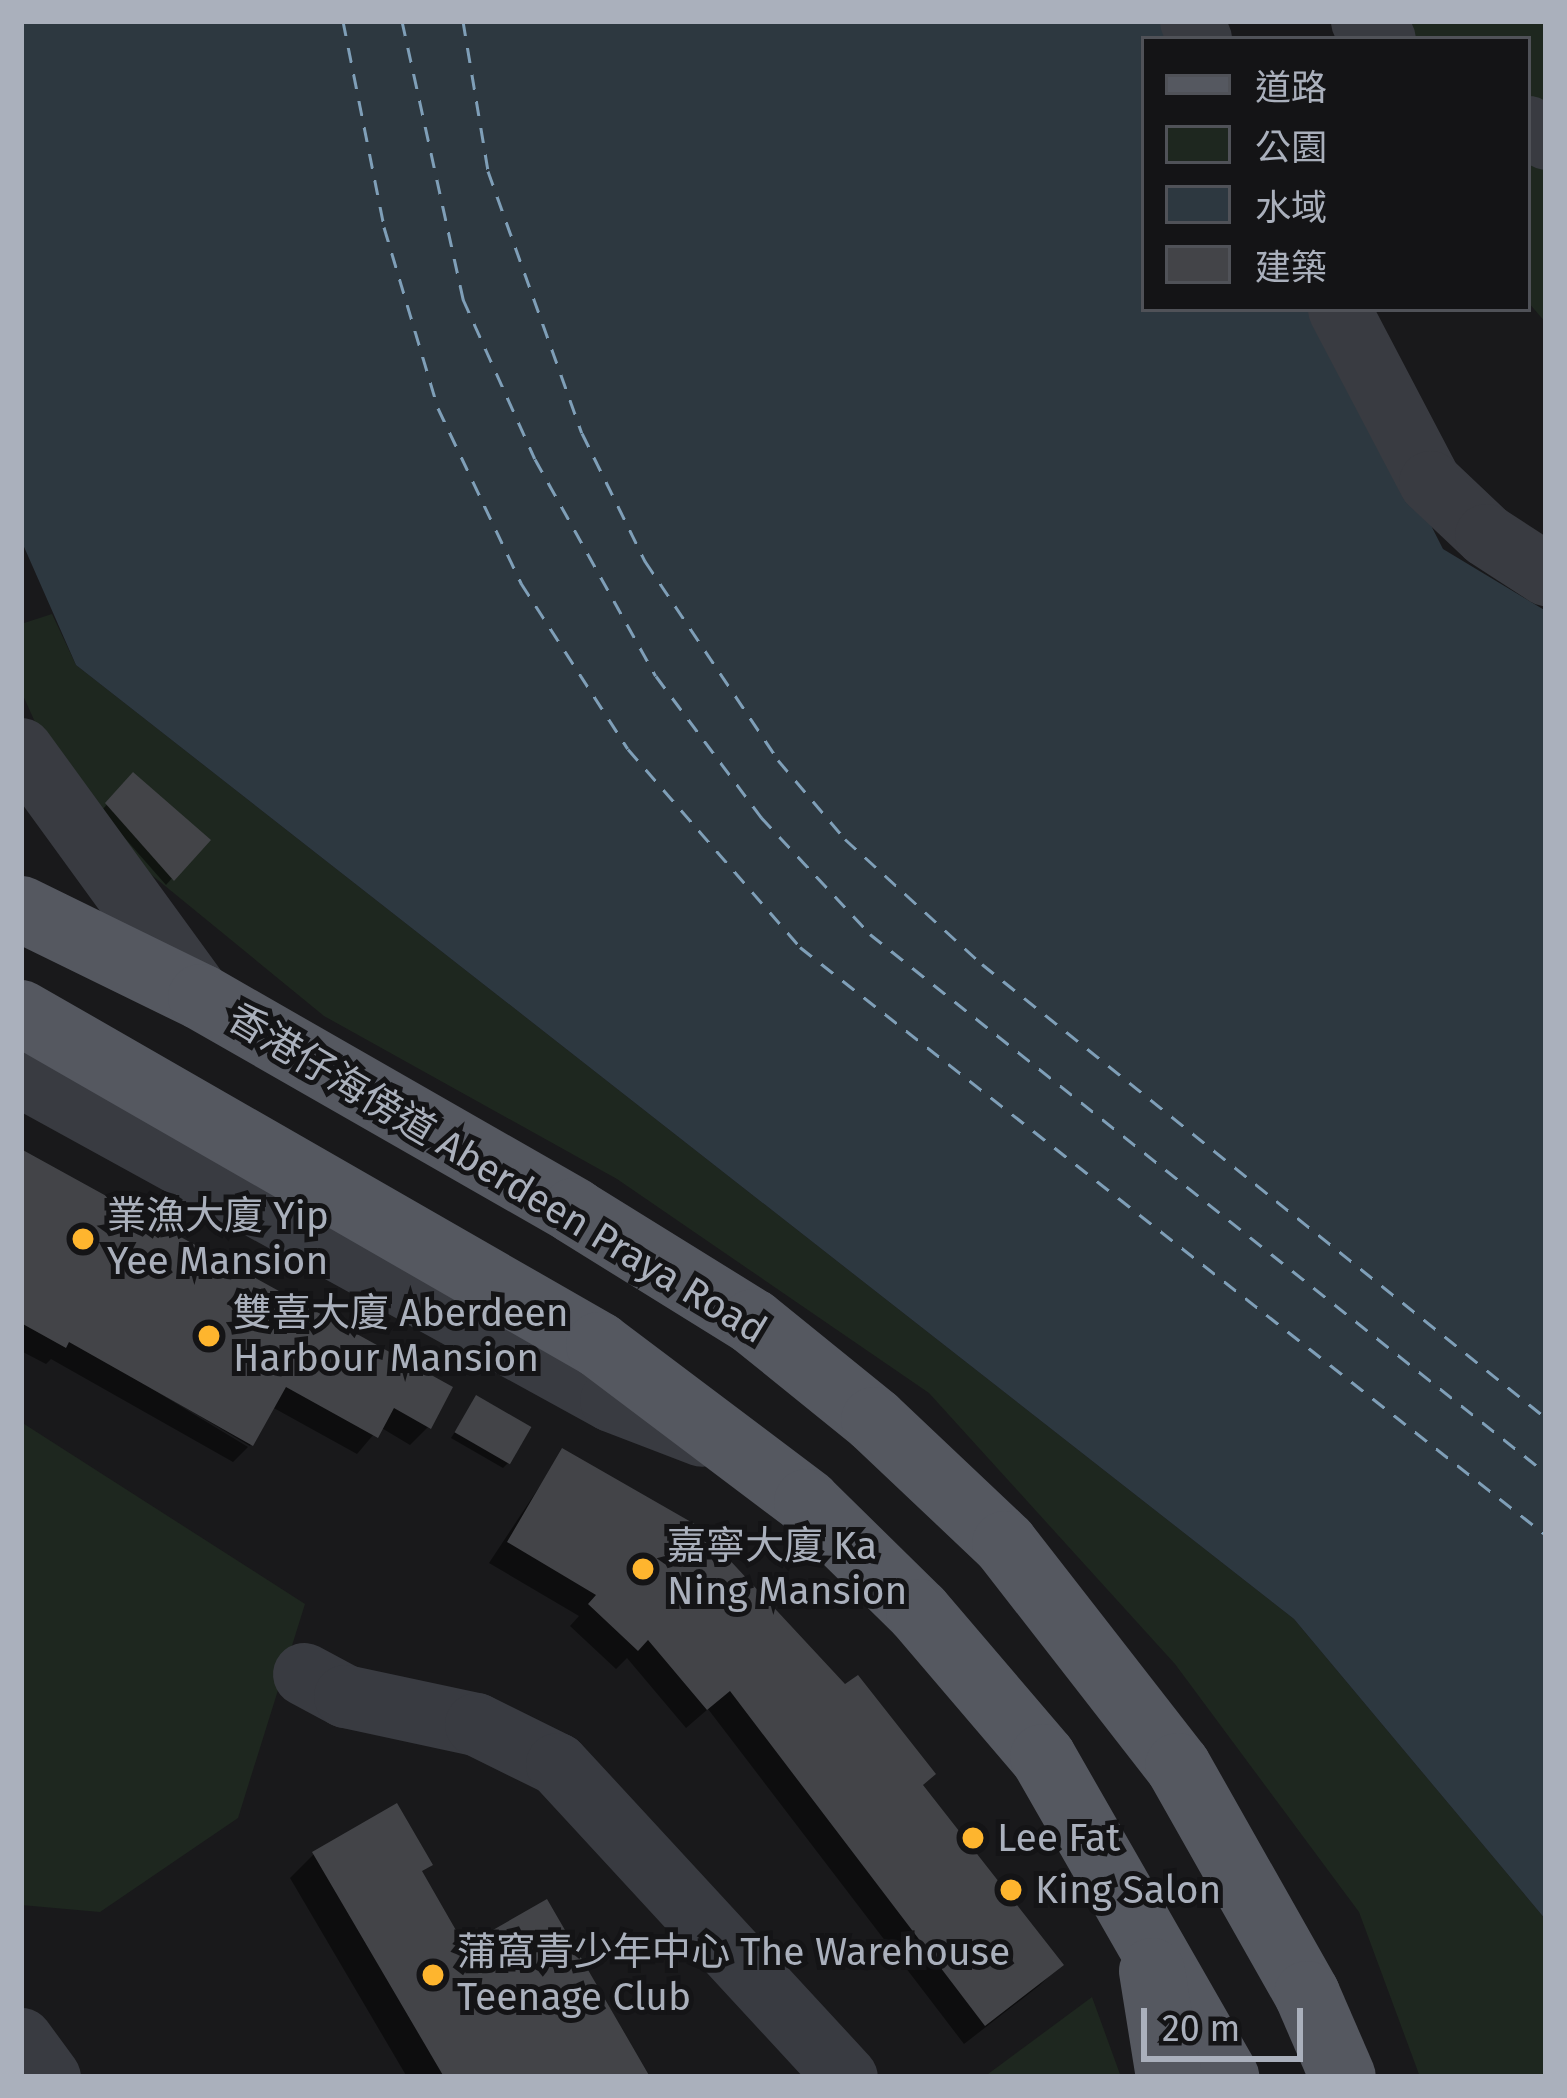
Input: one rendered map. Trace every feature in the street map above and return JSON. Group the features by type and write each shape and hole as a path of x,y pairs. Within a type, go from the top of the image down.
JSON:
{"main road":[{"name":"香港仔海傍道 Aberdeen Praya Road","path":"21,909 201,997 692,1283 754,1322 890,1436 1004,1544 1178,1766 1307,1994 1343,2077"},
{"path":"21,1013 526,1300 743,1451 903,1597 998,1702 1086,1822 1226,2077"},
{"path":"1145,1925 1169,2077"}],"street":[{"path":"1341,312 1430,482 1486,535 1546,574"},
{"path":"21,749 201,997"},
{"path":"21,1076 611,1400 743,1451"},
{"path":"304,1674 345,1696 476,1724 557,1764 846,2077"},
{"path":"21,2039 49,2077"}],"green space":[{"path":"1352,21 1546,21 1546,323 1531,306 1531,36 1358,36"},
{"path":"52,614 76,665 1294,1619 1546,1920 1546,2077 1420,2077 1359,1912 1175,1664 929,1393 617,1179 324,1016 115,845 53,762 21,691 21,624"},
{"path":"21,1422 305,1604 238,1818 100,1912 21,1905"},
{"path":"1092,1997 1121,2077 984,2077"}],"water":[{"path":"21,21 1175,21 1182,36 1141,36 1141,312 1323,312 1443,549 1546,611 1546,1920 1294,1619 76,665 21,540"}],"building":[{"path":"133,772 211,840 174,881 105,803"},
{"path":"21,1149 453,1387 431,1429 394,1408 378,1438 286,1387 253,1446 69,1342 66,1348 21,1323"},
{"path":"476,1395 531,1427 510,1464 455,1432"},
{"path":"562,1448 698,1526 845,1684 858,1675 936,1774 923,1785 1064,1965 985,2026 730,1691 707,1710 648,1640 638,1651 588,1604 596,1595 507,1542"},
{"path":"397,1803 433,1865 422,1871 465,1946 547,1899 650,2077 444,2077 312,1852"}],"ferry route":[{"path":"343,21 384,227 438,408 521,583 628,749 800,947 1546,1535"},
{"path":"402,21 463,299 535,459 656,676 761,817 870,934 1546,1473"},
{"path":"463,21 488,171 582,433 645,561 778,760 845,839 982,964 1546,1418"}],"place":[{"name":"業漁大廈 Yip Yee Mansion","path":"83,1239"},
{"name":"雙喜大廈 Aberdeen Harbour Mansion","path":"209,1336"},
{"name":"嘉寧大廈 Ka Ning Mansion","path":"643,1569"},
{"name":"Lee Fat","path":"973,1838"},
{"name":"King Salon","path":"1011,1890"},
{"name":"蒲窩青少年中心 The Warehouse Teenage Club","path":"433,1975"}]}
